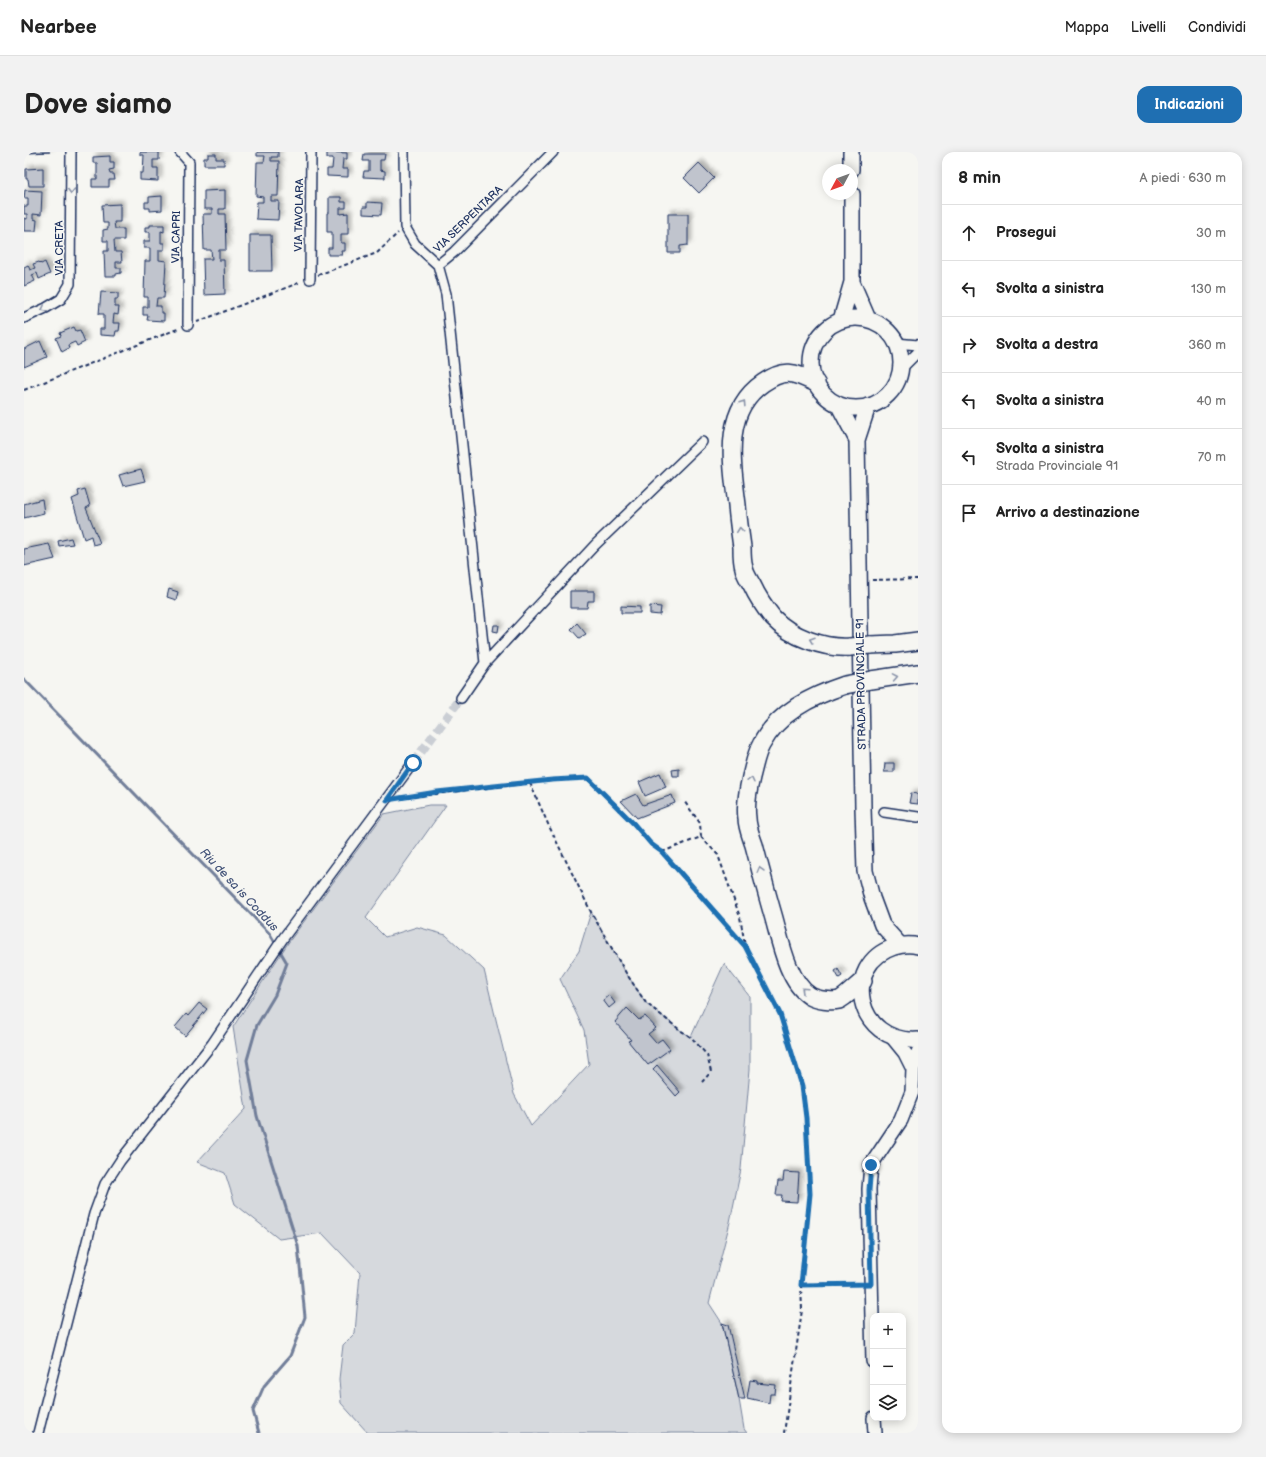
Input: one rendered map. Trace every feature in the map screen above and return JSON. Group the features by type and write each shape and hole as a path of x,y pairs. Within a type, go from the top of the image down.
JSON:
{"highway":[{"path":"816,383 786,372 769,379 758,387 738,410 734,424 732,441 732,461 744,569 754,589 774,618 786,628 816,642 832,646 850,647 918,641"},
{"path":"862,981 840,1000 828,1000 810,996 800,987 793,977 780,941 746,819 748,789 754,764 761,745 771,730 787,713 802,703 841,686 918,673"}],"main road":[{"path":"851,152 851,164"},
{"path":"841,320 852,282 852,200"},
{"path":"852,282 868,319"},
{"path":"859,318 868,319 880,324 889,332 896,342 900,356 900,370 897,383 890,393 880,401 858,408 848,407 838,404 825,395 816,383 812,371 811,358 814,345 821,334 830,326 841,320 859,318"},
{"name":"STRADA PROVINCIALE 91","path":"838,404 857,440"},
{"name":"STRADA PROVINCIALE 91","path":"868,406 857,440 865,871 872,898 882,925 900,945"},
{"name":"STRADA PROVINCIALE 91","path":"879,955 882,925"},
{"path":"918,946 900,945 888,949 879,955 868,967 862,981 861,996 865,1011 872,1022 881,1031 892,1037 905,1040 918,1040"}],"street":[{"name":"VIA CRETA","path":"24,318 61,299 70,284 71,152"},
{"name":"VIA CAPRI","path":"180,152 189,162 188,325"},
{"name":"VIA TAVOLARA","path":"310,279 311,152"},
{"name":"VIA SERPENTARA","path":"404,152 405,227 415,244 438,265 454,252 553,152"},
{"path":"438,265 446,294 485,663"},
{"path":"896,342 918,345"},
{"path":"900,370 918,352"},
{"path":"461,698 485,663 595,545 702,442"},
{"path":"38,1433 94,1214 105,1184 120,1161 212,1044 280,942 413,763"},
{"path":"884,812 918,817"},
{"path":"892,1037 905,1053 913,1069"},
{"path":"873,1349 869,1190 871,1165 901,1120 912,1092 913,1069 918,1052"},
{"path":"874,1421 875,1433"}],"path":[{"path":"24,390 188,325 377,253 405,227"},
{"path":"859,580 918,579"},
{"path":"387,800 437,792 566,778 588,778 634,824 651,844 662,852 745,946 780,1014 802,1086 806,1118 810,1194 801,1285 802,1310 784,1433"},
{"path":"530,783 548,824 591,912 626,973 646,1003 692,1038 707,1054 711,1072 702,1082"},
{"path":"684,801 700,823 701,837 718,855 740,917 745,946"},
{"path":"662,852 701,837"},
{"path":"801,1285 871,1284"}],"shaded area":[{"path":"429,805 446,805 366,918 385,937 417,927 446,935 484,970 514,1094 531,1126 589,1064 584,1030 560,979 579,951 591,912 626,973 646,1003 691,1037 724,964 750,997 750,1069 741,1169 730,1222 709,1303 722,1323 739,1399 744,1429 747,1433 368,1433 341,1403 339,1379 343,1345 355,1333 360,1273 322,1233 279,1239 235,1204 225,1173 197,1162 246,1109 233,1027 288,943 384,814"}],"building":[{"path":"140,152 159,152 159,160 153,160 153,168 158,168 158,181 140,180 140,173 143,173 144,155 140,155"},
{"path":"257,152 278,152 278,157 271,157 271,161 279,161 278,196 271,196 271,201 279,201 278,220 256,219 257,202 263,202 263,197 256,196 257,162 264,162 265,156 257,156"},
{"path":"327,152 347,153 347,159 343,159 342,169 348,169 348,177 327,176 327,169 332,169 333,158 327,158"},
{"path":"208,154 216,154 216,159 224,159 224,165 204,165 204,158 208,158"},
{"path":"364,154 385,154 384,160 380,160 380,170 385,171 385,178 363,177 364,171 369,171 369,161 363,161"},
{"path":"110,156 110,162 114,162 114,169 109,170 110,174 114,174 115,180 109,180 109,187 92,187 92,179 97,179 97,163 93,163 93,157"},
{"path":"699,163 714,178 699,193 684,178"},
{"path":"43,168 43,186 29,186 28,179 26,179 26,169"},
{"path":"25,190 42,191 41,215 33,214 33,219 37,220 36,231 24,231 24,218 27,219 27,214 24,214 24,206 28,206 28,198 24,198"},
{"path":"225,190 225,209 219,209 219,214 225,214 226,250 219,250 219,260 224,260 225,294 204,295 203,259 212,259 211,250 204,250 203,214 212,214 212,209 204,209 204,191"},
{"path":"162,196 162,210 150,211 150,208 145,208 145,202 149,202 149,197"},
{"path":"329,197 341,197 341,202 346,202 346,208 340,208 340,214 348,213 348,234 341,234 341,243 345,243 345,251 341,251 342,255 328,255 328,248 332,248 332,232 327,232"},
{"path":"367,202 382,203 381,215 363,214 363,207 367,207"},
{"path":"120,204 120,222 114,222 115,229 124,229 124,240 114,240 115,252 121,252 122,262 116,262 116,268 121,268 121,273 116,274 116,276 105,276 104,251 108,251 108,241 103,241 103,230 108,229 108,223 103,223 102,205"},
{"path":"668,214 688,214 688,245 680,246 680,253 668,253"},
{"path":"150,225 164,225 164,232 161,231 161,243 164,243 164,250 159,250 159,260 166,261 164,298 157,298 156,306 161,306 161,313 164,313 164,321 147,320 148,315 143,315 143,307 148,307 148,297 144,297 145,261 150,261 150,248 144,248 144,241 150,241 150,232 145,232 145,227 150,227"},
{"path":"250,235 271,235 272,271 250,271"},
{"path":"39,262 41,264 45,262 50,274 39,279 37,273 32,275 35,281 24,286 24,267 28,265 30,270 35,268 33,264"},
{"path":"101,292 118,293 118,299 115,299 115,307 119,307 118,315 114,314 113,323 120,323 119,331 116,331 115,336 100,335 100,329 104,329 104,314 99,314"},
{"path":"74,327 76,331 80,330 85,342 77,346 75,342 68,345 69,348 62,352 56,338 61,336 60,333"},
{"path":"40,341 47,357 24,367 24,349"},
{"path":"141,469 145,481 123,486 119,475"},
{"path":"85,489 90,506 86,508 100,543 93,545 91,536 84,539 72,499 79,496 78,491"},
{"path":"42,499 44,513 24,518 24,504"},
{"path":"71,538 73,544 59,546 58,541"},
{"path":"49,544 55,559 24,566 24,549"},
{"path":"169,589 178,592 176,600 167,597"},
{"path":"570,591 594,591 594,601 588,601 587,608 570,608"},
{"path":"621,606 640,607 640,613 621,613"},
{"path":"650,606 661,607 660,615 650,614"},
{"path":"577,623 586,634 579,638 571,629"},
{"path":"494,625 499,625 498,632 493,631"},
{"path":"885,763 894,763 894,772 884,772"},
{"path":"679,769 679,776 673,776 672,770"},
{"path":"660,773 666,787 645,796 639,782"},
{"path":"911,793 918,794 918,804 909,803"},
{"path":"636,794 643,805 672,795 675,803 637,818 621,801"},
{"path":"838,969 842,976 839,978 835,971"},
{"path":"609,995 615,1003 609,1008 603,1000"},
{"path":"199,1003 207,1009 185,1036 175,1027 186,1014 188,1016"},
{"path":"627,1008 639,1020 645,1016 656,1028 648,1034 656,1043 662,1039 670,1049 648,1065 628,1041 631,1040 615,1022"},
{"path":"657,1065 680,1092 676,1096 653,1069"},
{"path":"784,1172 799,1173 797,1202 781,1201 782,1195 776,1195 778,1181 783,1181"},
{"path":"722,1323 728,1325 745,1399 739,1399"},
{"path":"750,1380 757,1381 757,1383 776,1385 775,1394 770,1394 769,1403 747,1398"}],"waterway":[{"name":"Riu de sa is Coddus","path":"24,679 270,934 287,963 275,995 257,1025 247,1060 257,1116 298,1246 305,1317 290,1356 264,1386 253,1411 259,1433"}],"tunnel":[{"path":"413,763 461,698"}],"route":[{"path":"413,763 387,800 437,792 573,778 588,778 634,824 651,844 662,852 745,946 780,1014 802,1086 806,1118 810,1194 801,1285 871,1284 869,1190 871,1165"}]}
